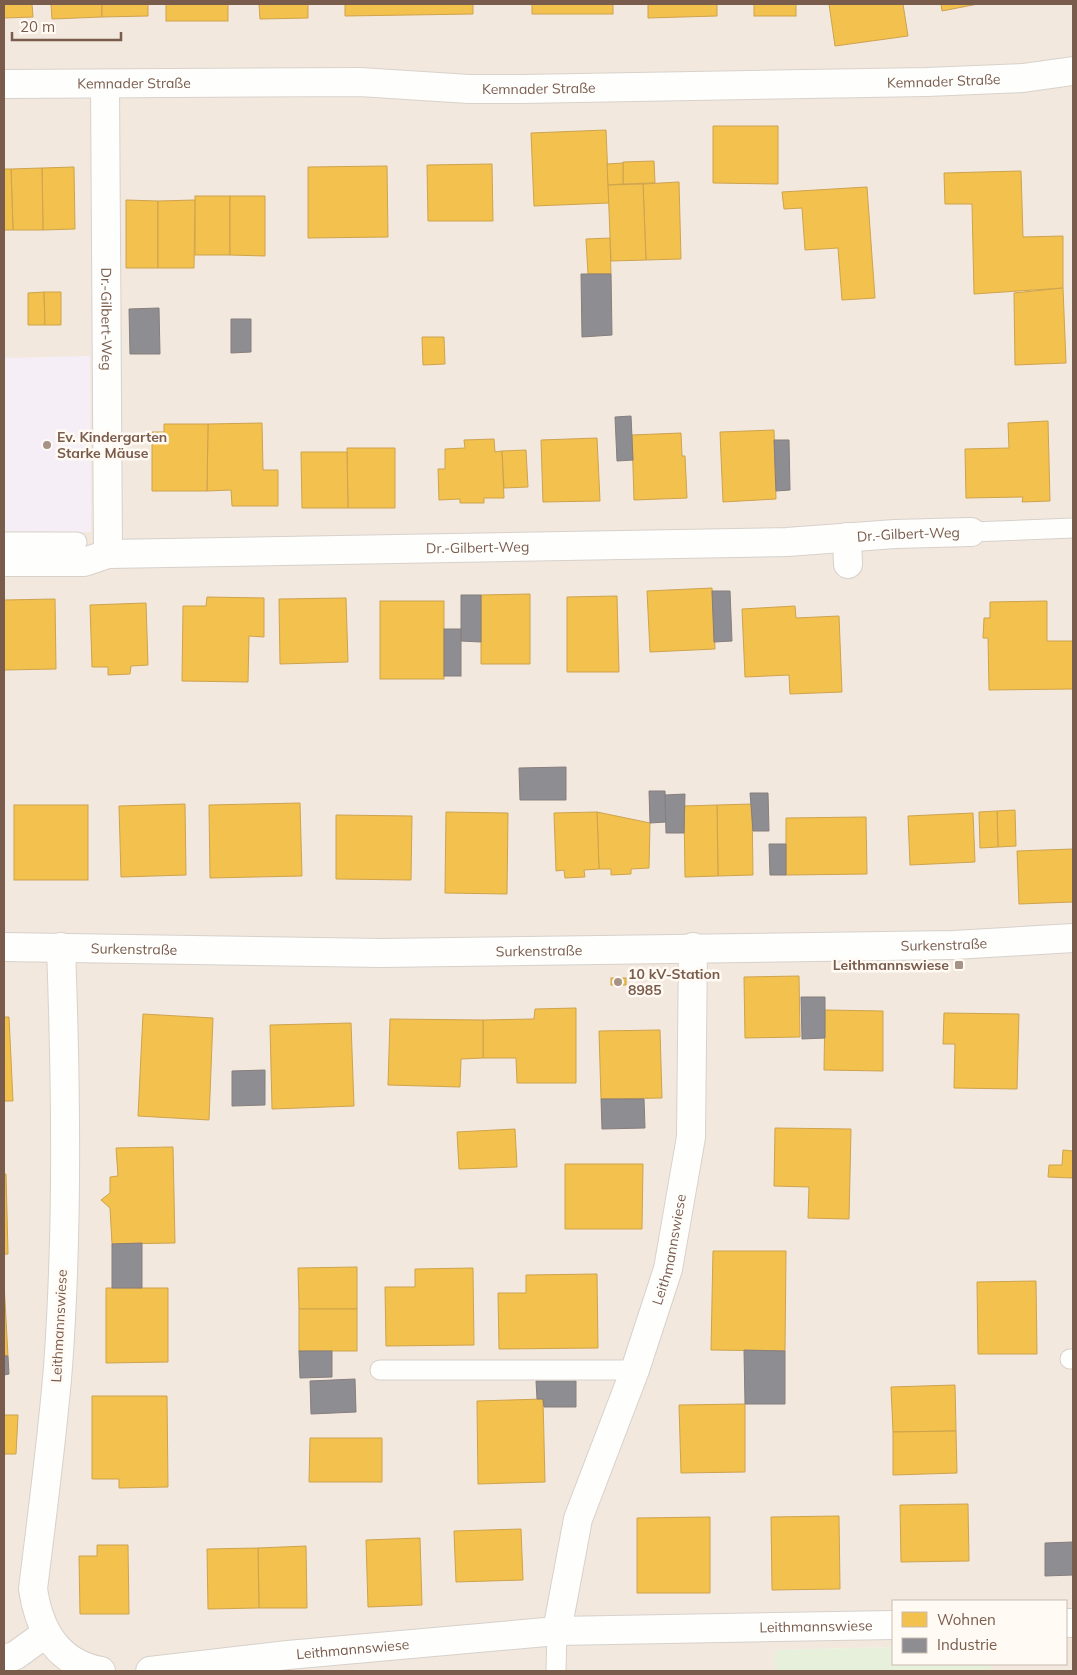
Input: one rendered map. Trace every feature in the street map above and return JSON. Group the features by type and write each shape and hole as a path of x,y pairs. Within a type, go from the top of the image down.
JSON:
{"street":[{"name":"Kemnader Straße","path":"4,84 360,82 469,89 927,82 1023,78 1073,70"},
{"name":"Dr.-Gilbert-Weg","path":"105,84 108,554"},
{"name":"Dr.-Gilbert-Weg","path":"4,562 84,562 108,554 778,542 971,532"},
{"name":"Dr.-Gilbert-Weg","path":"847,537 848,564"},
{"name":"Surkenstraße","path":"4,947 381,952 954,945 1073,938"},
{"name":"Leithmannswiese","path":"61,947 64,1122 62,1268 56,1386 32,1589 36,1611 45,1634 69,1658 101,1671"},
{"name":"Leithmannswiese","path":"557,1631 578,1519 635,1370 668,1269 691,1137 693,947"},
{"name":"Leithmannswiese","path":"150,1671 288,1655 557,1631 892,1626"},
{"path":"4,1660 16,1655 45,1634"}],"lane":[{"path":"971,532 1073,528"},
{"path":"4,542 77,542"},
{"path":"380,1370 635,1370"},
{"name":"Leithmannswiese","path":"556,1671 557,1631"}],"shaded area":[{"path":"4,4 1073,4 1073,1671 991,1671 991,1665 1067,1665 1067,1600 892,1600 892,1647 775,1650 775,1671 4,1671"},
{"name":"Ev. Kindergarten Starke Mäuse","path":"90,356 91,532 4,531 4,358"}],"green space":[{"path":"892,1647 892,1665 991,1665 991,1671 775,1671 775,1650"}],"building: Wohnen":[{"path":"4,4 32,4 33,17 4,18"},
{"path":"51,4 102,4 102,17 52,19"},
{"path":"102,4 148,4 148,16 102,17"},
{"path":"166,4 228,4 228,21 166,21"},
{"path":"259,4 308,4 308,18 260,19"},
{"path":"345,4 473,4 473,14 345,16"},
{"path":"532,4 613,4 613,14 532,14"},
{"path":"648,4 717,4 717,16 648,18"},
{"path":"754,4 796,4 796,16 754,16"},
{"path":"829,4 903,4 908,36 835,46"},
{"path":"941,4 978,4 942,11"},
{"path":"713,126 778,126 778,184 713,183"},
{"path":"606,130 609,203 534,206 531,133"},
{"path":"654,161 655,183 623,184 623,162"},
{"path":"623,163 623,184 608,185 607,164"},
{"path":"492,164 493,221 428,221 427,165"},
{"path":"387,166 388,237 308,238 308,167"},
{"path":"74,167 75,229 43,230 42,168"},
{"path":"42,168 43,230 13,230 11,169"},
{"path":"4,169 11,169 13,230 4,230"},
{"path":"1021,171 1023,237 1063,236 1063,288 974,294 972,204 945,204 944,173"},
{"path":"679,182 681,259 646,260 643,184"},
{"path":"643,184 646,260 611,261 608,185"},
{"path":"867,187 875,298 842,300 838,248 805,250 802,208 784,209 782,192"},
{"path":"195,196 230,196 230,255 195,255"},
{"path":"230,196 265,196 265,256 230,255"},
{"path":"126,200 158,201 158,268 126,268"},
{"path":"195,200 194,268 158,268 158,201"},
{"path":"610,238 611,274 588,274 586,239"},
{"path":"1063,288 1066,363 1015,365 1014,293"},
{"path":"44,292 45,325 28,325 28,293"},
{"path":"44,292 61,292 61,325 45,325"},
{"path":"422,337 444,337 445,364 423,365"},
{"path":"1048,421 1050,501 1022,502 1023,497 966,498 965,449 1009,448 1008,423"},
{"path":"262,423 263,470 278,470 278,506 232,506 231,490 207,491 208,424"},
{"path":"164,424 208,424 207,491 152,491 152,432 164,432"},
{"path":"774,430 776,499 723,502 720,432"},
{"path":"681,433 682,456 685,456 687,498 634,500 632,435"},
{"path":"597,438 600,501 543,502 541,440"},
{"path":"494,439 495,452 502,451 504,498 484,498 484,503 460,503 460,499 439,500 438,469 445,469 445,449 465,448 464,440"},
{"path":"347,448 395,448 395,508 348,508"},
{"path":"526,450 528,487 504,488 502,451"},
{"path":"301,452 347,452 348,508 302,508"},
{"path":"712,588 715,649 650,652 647,591"},
{"path":"530,594 530,664 481,664 481,595"},
{"path":"617,596 619,672 567,672 567,597"},
{"path":"207,597 264,598 264,637 249,636 248,682 182,681 183,606 206,606"},
{"path":"346,598 348,662 280,664 279,599"},
{"path":"55,599 56,669 4,670 4,600"},
{"path":"380,601 444,601 444,679 380,679"},
{"path":"1047,601 1047,641 1073,641 1073,689 989,690 988,638 983,638 984,618 990,618 990,602"},
{"path":"146,603 148,665 131,666 130,674 108,675 108,667 92,667 90,605"},
{"path":"795,606 796,618 839,616 842,692 790,694 789,675 745,677 742,609"},
{"path":"300,803 302,876 210,878 209,805"},
{"path":"185,804 186,875 121,877 119,806"},
{"path":"752,804 753,875 718,876 717,805"},
{"path":"14,805 88,805 88,880 14,880"},
{"path":"717,805 718,876 685,877 684,806"},
{"path":"1015,810 1016,846 998,847 997,811"},
{"path":"997,811 998,847 980,848 979,812"},
{"path":"446,812 508,813 507,894 445,893"},
{"path":"597,812 650,823 649,868 631,869 631,874 611,875 611,869 599,869"},
{"path":"597,812 599,869 584,870 585,877 565,878 564,870 556,871 554,813"},
{"path":"973,813 975,862 910,865 908,816"},
{"path":"336,815 412,816 411,880 336,879"},
{"path":"866,817 867,874 786,875 786,818"},
{"path":"1073,849 1073,902 1019,904 1017,851"},
{"path":"799,976 800,1037 745,1038 744,977"},
{"name":"10 kV-Station 8985","path":"611,978 626,978 626,985 611,985"},
{"path":"576,1008 576,1083 517,1083 516,1058 483,1058 483,1020 534,1019 535,1009"},
{"path":"825,1010 883,1011 883,1071 824,1070"},
{"path":"944,1013 1019,1014 1017,1089 954,1088 955,1044 943,1044"},
{"path":"143,1014 213,1018 209,1120 138,1116"},
{"path":"4,1017 9,1017 13,1101 4,1101"},
{"path":"390,1019 483,1020 483,1058 461,1059 460,1087 388,1085"},
{"path":"351,1023 354,1106 272,1109 270,1025"},
{"path":"660,1030 662,1098 601,1099 599,1031"},
{"path":"775,1128 851,1129 849,1219 808,1218 809,1187 774,1186"},
{"path":"515,1129 517,1167 459,1169 457,1132"},
{"path":"173,1147 175,1243 112,1244 110,1208 101,1200 110,1193 110,1177 118,1176 116,1148"},
{"path":"1063,1150 1073,1151 1073,1178 1048,1177 1049,1165 1062,1165"},
{"path":"565,1164 643,1164 642,1229 565,1229"},
{"path":"4,1174 6,1174 8,1254 4,1254"},
{"path":"713,1251 786,1251 785,1351 711,1350"},
{"path":"357,1267 357,1309 299,1309 298,1268"},
{"path":"473,1268 474,1345 386,1346 385,1287 415,1287 415,1269"},
{"path":"597,1274 598,1348 499,1349 498,1293 526,1293 526,1275"},
{"path":"1036,1281 1037,1354 978,1354 977,1282"},
{"path":"4,1283 8,1356 4,1356"},
{"path":"106,1288 168,1288 168,1362 106,1363"},
{"path":"299,1309 357,1309 357,1351 299,1351"},
{"path":"955,1385 956,1431 893,1432 891,1387"},
{"path":"92,1396 167,1396 168,1487 119,1488 119,1479 92,1479"},
{"path":"543,1399 545,1482 478,1484 477,1401"},
{"path":"745,1404 745,1472 681,1473 679,1405"},
{"path":"4,1415 18,1415 16,1454 4,1454"},
{"path":"956,1431 957,1473 893,1475 893,1432"},
{"path":"310,1438 382,1438 382,1482 309,1482"},
{"path":"968,1504 969,1561 901,1562 900,1505"},
{"path":"839,1516 840,1589 772,1590 771,1517"},
{"path":"710,1517 710,1593 637,1593 637,1518"},
{"path":"521,1529 523,1580 456,1582 454,1531"},
{"path":"420,1538 422,1605 368,1607 366,1540"},
{"path":"97,1545 128,1545 129,1614 80,1614 79,1556 97,1556"},
{"path":"306,1546 307,1608 259,1608 258,1548"},
{"path":"258,1548 259,1608 208,1609 207,1549"}],"building: Industrie":[{"path":"581,274 611,274 612,335 582,337"},
{"path":"159,308 160,354 130,354 129,309"},
{"path":"231,319 251,319 251,352 231,353"},
{"path":"631,416 633,460 617,461 615,417"},
{"path":"774,440 789,440 790,490 776,491"},
{"path":"712,591 730,591 732,641 714,642"},
{"path":"461,595 481,595 481,642 461,641"},
{"path":"444,629 461,629 461,676 444,676"},
{"path":"566,767 566,800 520,800 519,768"},
{"path":"649,791 665,791 666,822 650,823"},
{"path":"750,793 768,793 769,831 753,831"},
{"path":"685,794 684,833 666,833 665,795"},
{"path":"769,844 786,844 786,875 770,875"},
{"path":"801,997 825,997 825,1038 802,1039"},
{"path":"265,1070 265,1105 232,1106 232,1071"},
{"path":"601,1099 644,1099 645,1128 602,1129"},
{"path":"142,1243 142,1288 112,1288 112,1244"},
{"path":"744,1350 785,1351 785,1404 745,1404"},
{"path":"299,1351 332,1351 332,1377 300,1378"},
{"path":"4,1356 8,1356 9,1374 4,1375"},
{"path":"355,1379 356,1412 311,1414 310,1381"},
{"path":"536,1381 576,1381 576,1407 544,1407 543,1399 537,1399"},
{"path":"1073,1542 1073,1575 1045,1576 1045,1543"}],"place":[{"name":"Ev. Kindergarten Starke Mäuse","path":"47,445"},
{"name":"Leithmannswiese","path":"959,965"},
{"name":"10 kV-Station 8985","path":"618,982"}]}
